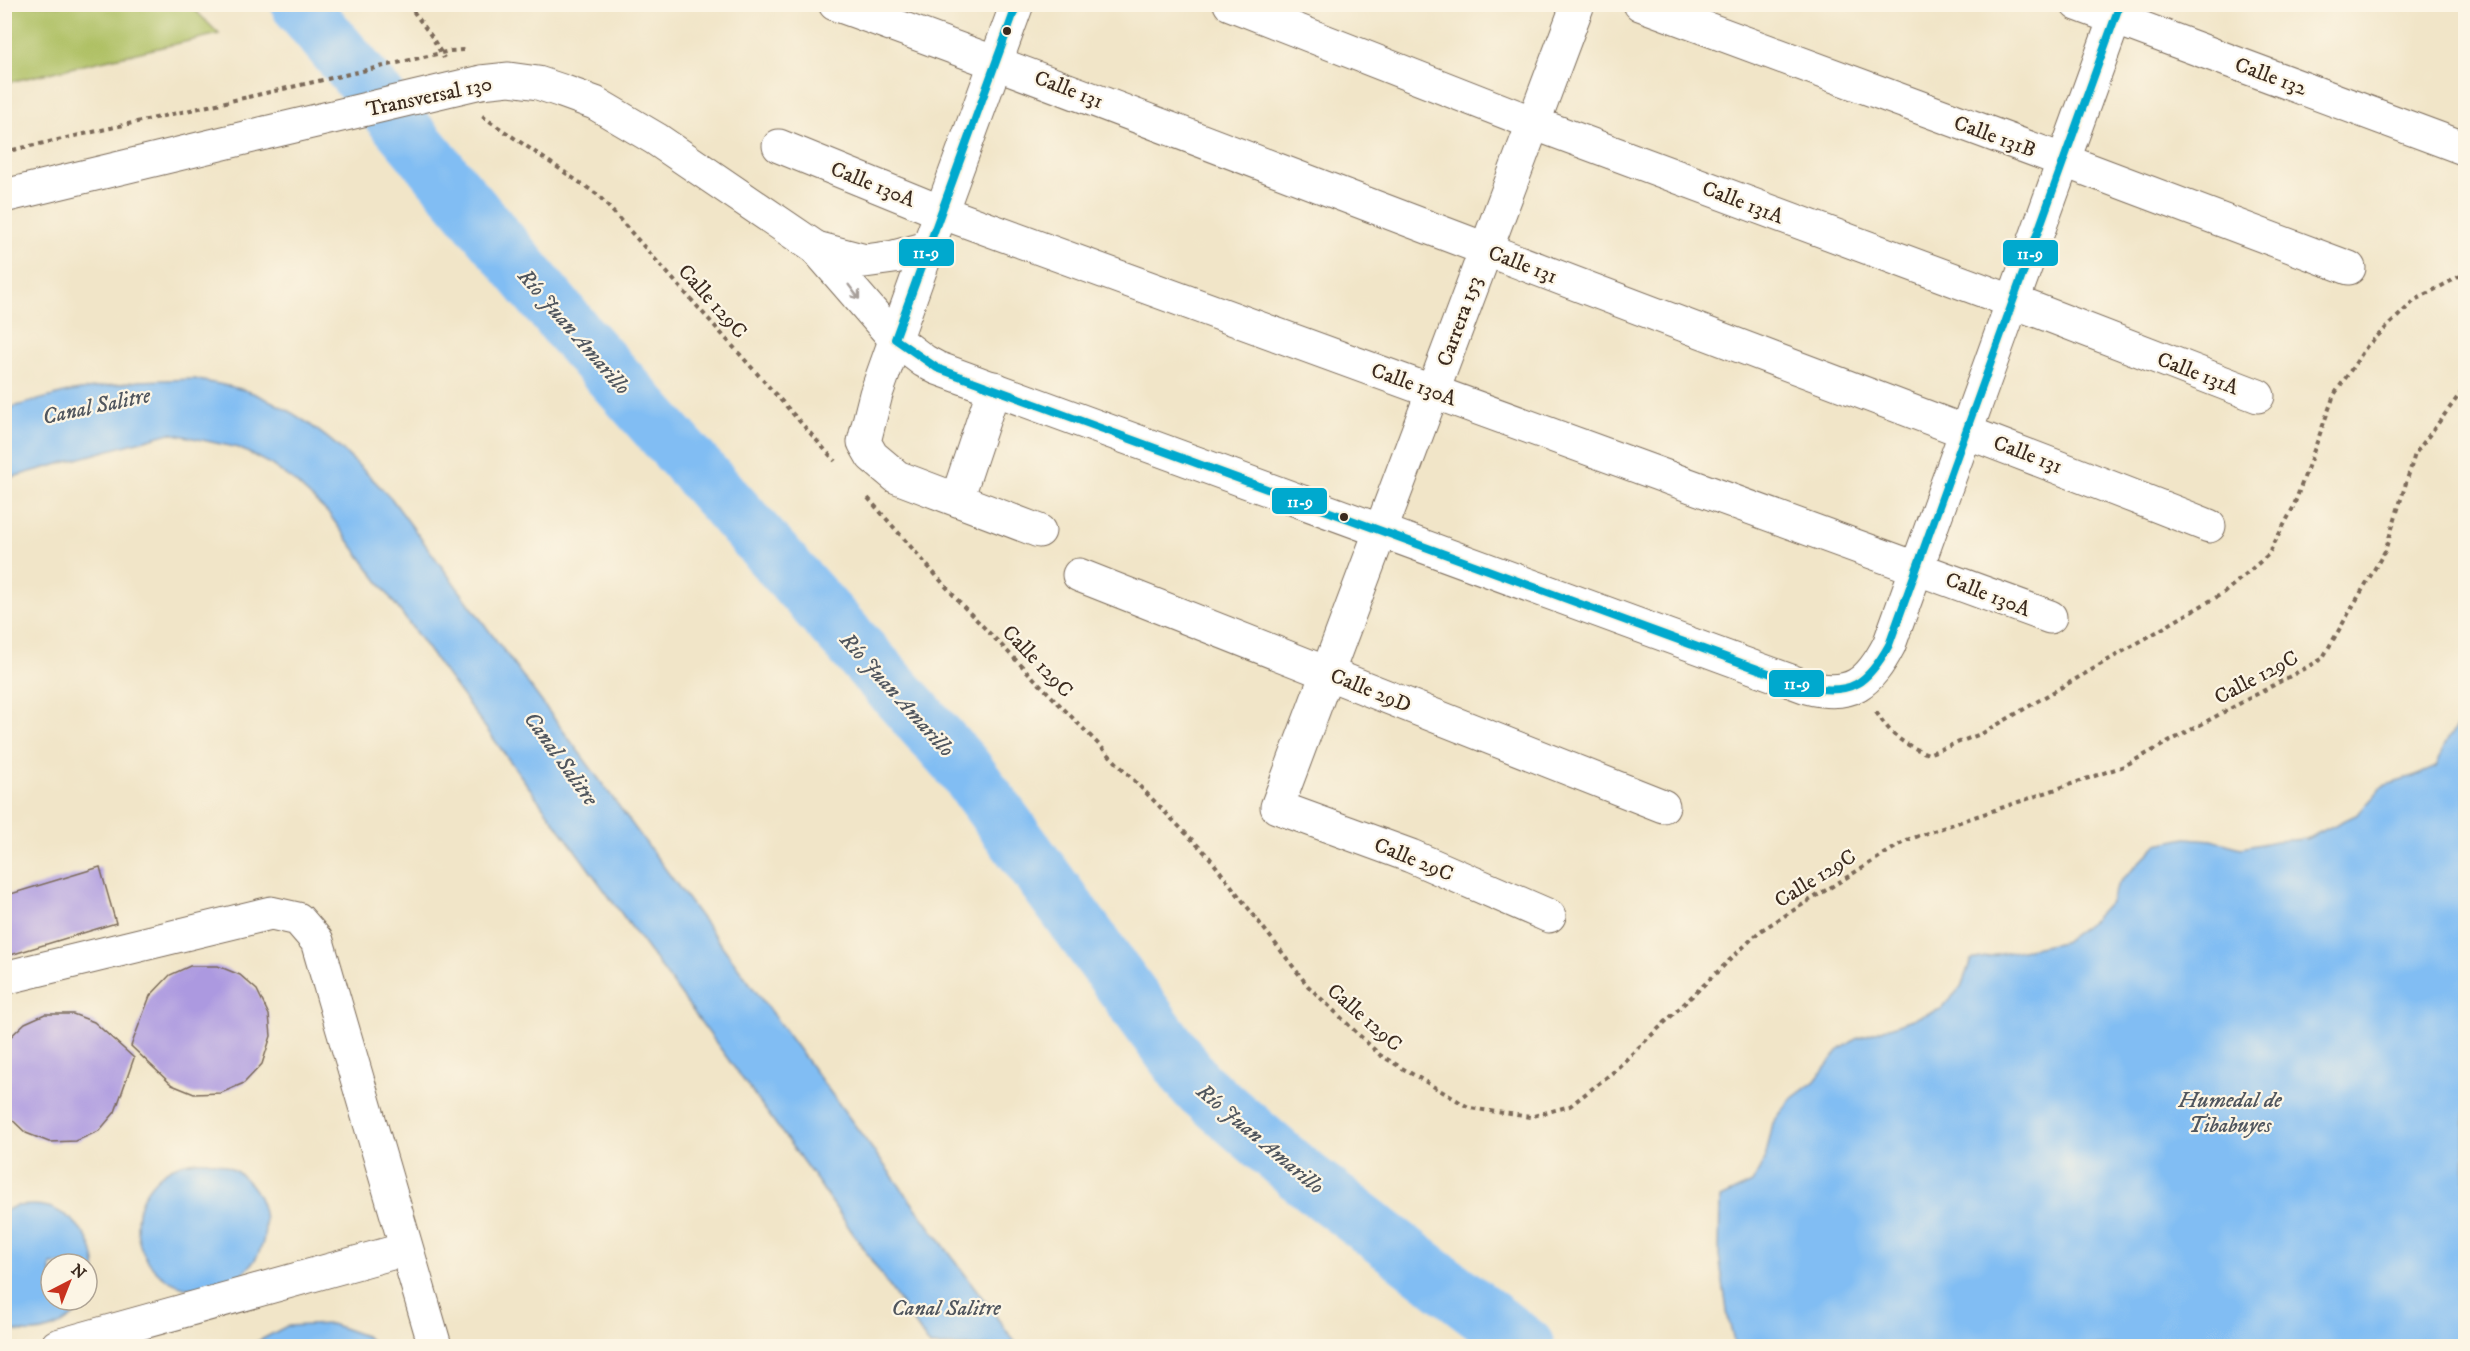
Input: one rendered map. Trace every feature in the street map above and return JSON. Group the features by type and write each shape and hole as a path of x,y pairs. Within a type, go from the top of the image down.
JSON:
{"street":[{"name":"Calle 131","path":"835,4 996,62 1966,431 2209,526"},
{"path":"1017,4 895,339 876,394 864,442 872,456 897,477 1039,531"},
{"name":"Calle 131A","path":"1230,4 1533,123 2258,396"},
{"name":"Carrera 153","path":"1277,807 1578,4"},
{"name":"Calle 131B","path":"1640,4 2349,268"},
{"name":"Calle 132","path":"2077,4 2118,12 2466,148"},
{"path":"1866,680 1879,664 1889,645 2118,12"},
{"name":"Transversal 130","path":"4,196 482,82 509,79 537,83 595,103 656,139 816,248 895,339 924,361 1807,687 1826,692 1847,690 1866,680"},
{"name":"Calle 130A","path":"779,146 941,212 2050,617"},
{"name":"Transversal 130","path":"816,248 865,261 894,257 928,248"},
{"path":"957,499 994,388"},
{"name":"Calle 29D","path":"1079,575 1663,806"},
{"name":"Calle 29C","path":"1277,807 1411,856 1549,916"},
{"path":"4,978 271,913 298,919 317,941 435,1347"},
{"path":"57,1347 406,1250"}],"path":[{"path":"408,4 432,37 449,68"},
{"path":"4,152 450,51"},
{"name":"Calle 129C","path":"482,116 598,195 836,462"},
{"path":"1866,680 1873,707 1886,727 1903,744 1928,754 1983,733 2225,592 2268,555 2293,508 2334,395 2367,346 2415,300 2466,273"},
{"name":"Calle 129C","path":"867,498 962,605 1209,857 1308,986 1380,1055 1470,1108 1530,1117 1570,1106 1612,1073 1760,931 1907,840 2124,766 2322,659 2385,551 2415,454 2466,386"}],"green space":[{"path":"4,5 190,5 219,34 5,83"}],"water":[{"name":"Canal Salitre","path":"195,379 253,393 292,413 344,452 391,498 1018,1346 930,1346 818,1182 329,514 295,482 270,464 239,448 170,433 5,479 5,409 68,392 139,381"},
{"name":"Humedal de Tibabuyes","path":"2465,715 2465,1346 1735,1346 1728,1317 1719,1255 1720,1198 1752,1183 1765,1159 1773,1123 1791,1099 1815,1081 1838,1051 1856,1039 1941,1009 1961,987 1971,960 2063,942 2094,919 2110,902 2118,884 2158,844 2186,838 2212,840 2241,848 2276,841 2306,839 2358,814 2383,786 2436,767 2447,740"},
{"path":"201,1161 226,1166 246,1180 260,1200 265,1225 260,1250 246,1270 226,1284 201,1289 176,1284 156,1270 142,1250 137,1225 142,1200 156,1180 176,1166"},
{"path":"37,1205 51,1208 72,1220 88,1240 92,1252 39,1252 39,1312 76,1312 52,1328 30,1332 5,1328 5,1211 15,1206"},
{"path":"331,1324 365,1336 378,1346 249,1346 287,1326"}],"building":[{"path":"100,867 116,923 4,957 4,896"},
{"path":"190,966 218,966 240,975 257,990 269,1015 271,1036 262,1064 244,1083 221,1093 194,1094 172,1085 131,1046 150,996 170,975"},
{"path":"45,1014 73,1014 94,1022 134,1058 115,1112 99,1131 76,1141 49,1142 26,1133 4,1112 4,1043 25,1023"}],"waterway":[{"name":"Río Juan Amarillo","path":"299,4 577,336 963,767 1196,1085 1297,1172 1526,1346"}],"transit line":[{"name":"11-9","path":"1017,4 895,339 937,368 1807,687 1835,690 1857,684 1874,669 1889,645 2120,4"}]}
